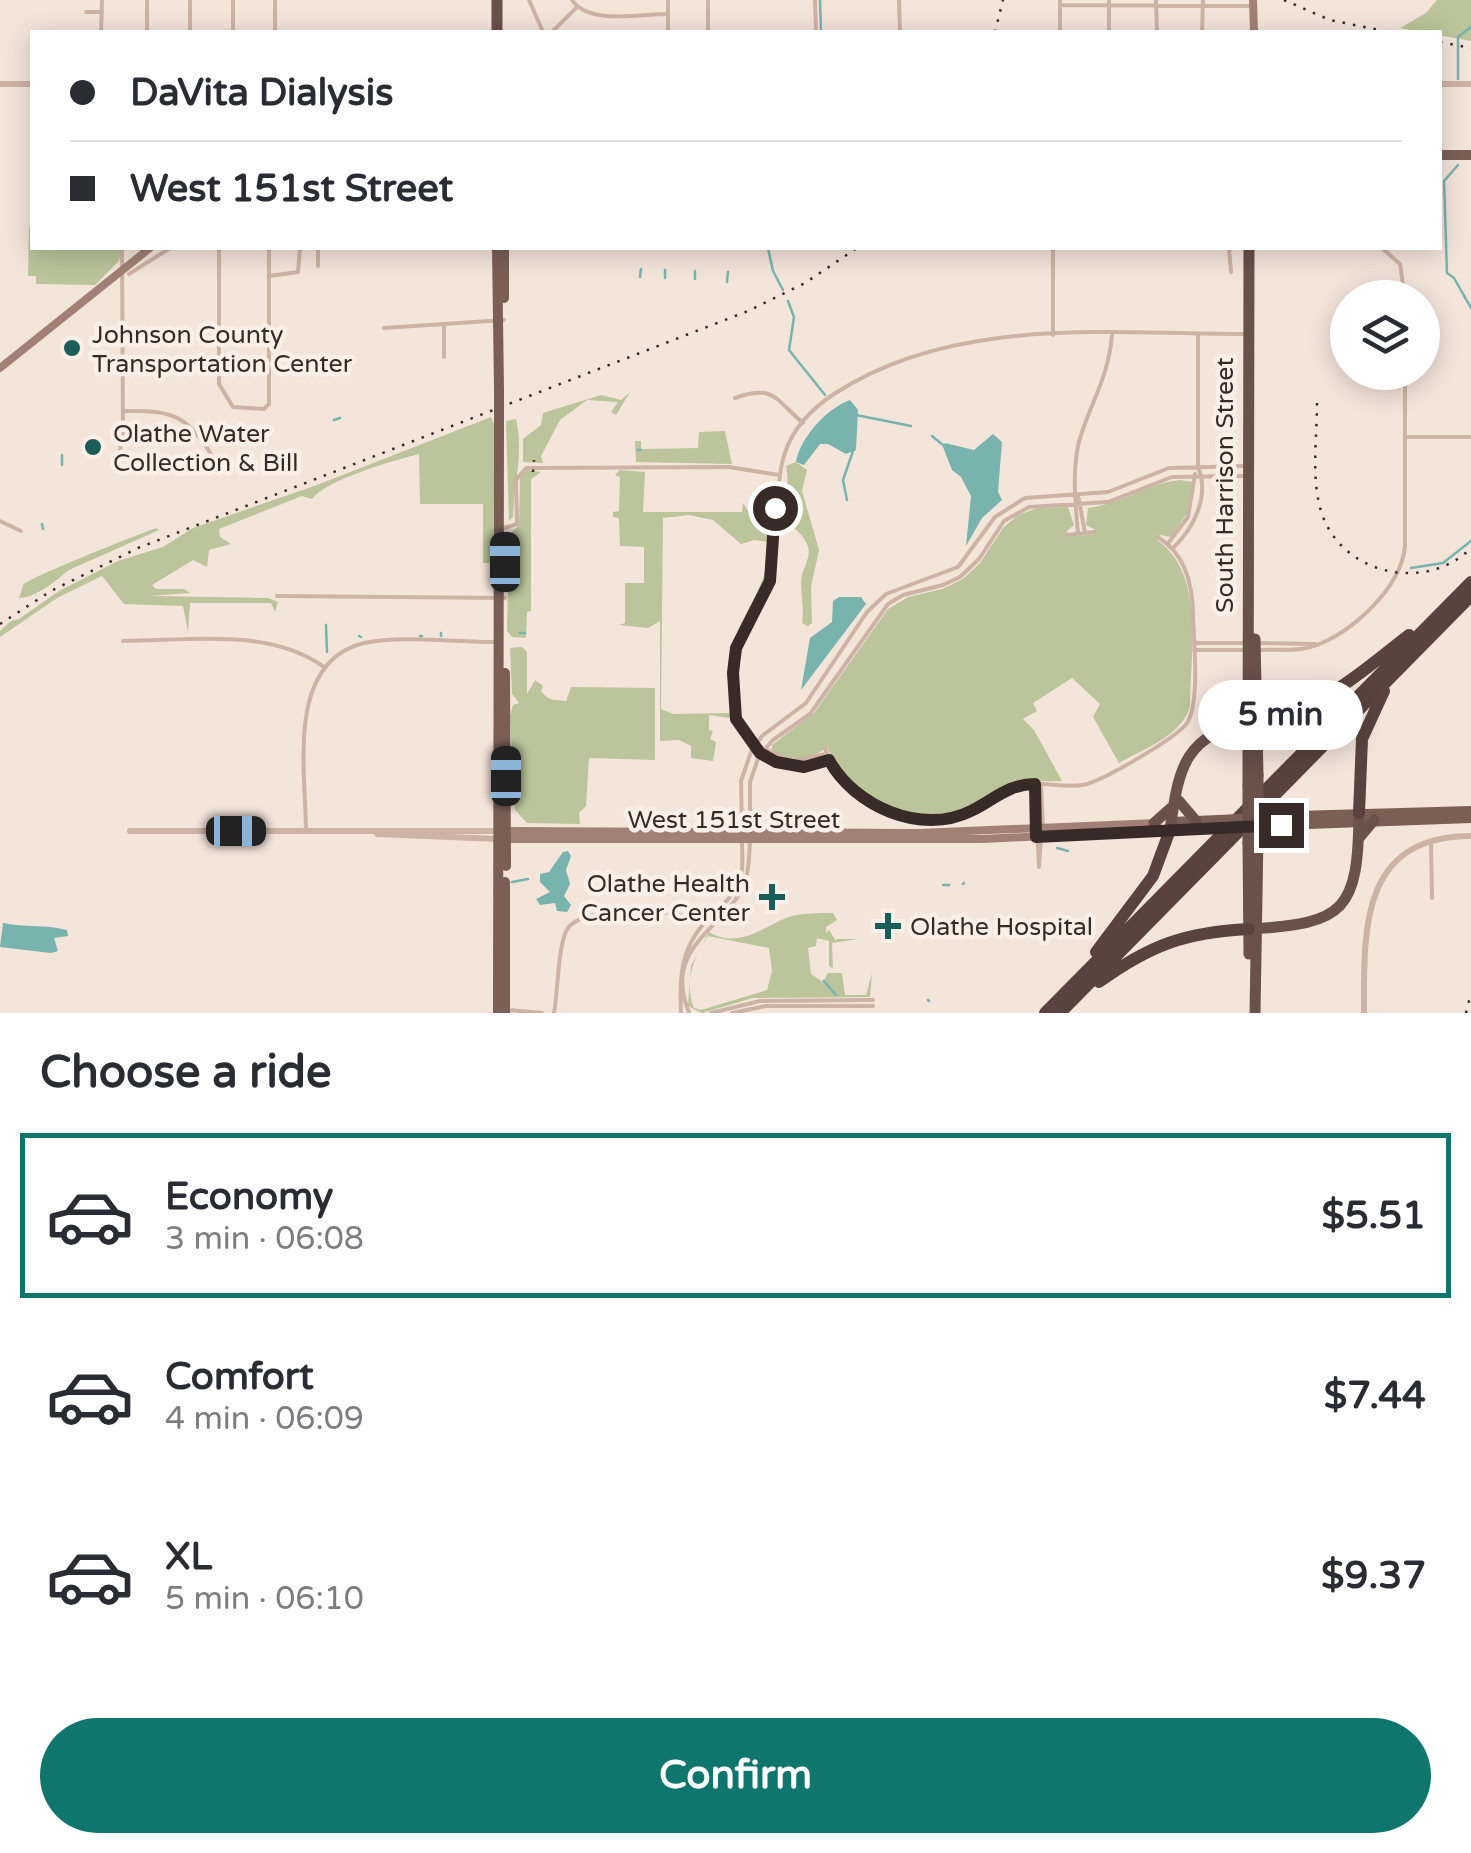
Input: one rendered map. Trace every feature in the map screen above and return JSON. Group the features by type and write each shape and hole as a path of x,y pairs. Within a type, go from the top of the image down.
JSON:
{"highway":[{"path":"500,0 500,30"},
{"name":"South Harrison Street","path":"1252,723 1248,334 1253,250"},
{"name":"South Harrison Street","path":"1249,471 1253,250"},
{"path":"1045,1013 1471,582"},
{"path":"1060,1013 1471,596"},
{"path":"1082,976 1152,876 1176,826 1178,776 1190,752 1209,735 1234,725 1292,714 1321,702 1450,602"},
{"name":"South Harrison Street","path":"1251,646 1252,723"},
{"path":"1060,1013 1102,979 1160,944 1202,932 1305,920 1339,897 1353,868 1364,732 1376,702 1402,665"},
{"path":"1234,725 1249,700"},
{"path":"1252,723 1253,839 1260,924 1252,1013"},
{"path":"1166,845 1154,827 1177,802 1186,772 1198,751 1221,734 1252,723"},
{"path":"1177,802 1196,822"},
{"path":"1260,924 1313,923 1341,903 1356,873 1357,818"},
{"path":"1359,838 1374,820"},
{"path":"1252,1013 1260,924 1253,839"}],"main road":[{"path":"1253,3 1254,30"},
{"path":"1442,158 1471,158"},
{"path":"0,368 148,250"},
{"path":"501,250 501,1012"},
{"path":"501,423 504,528 498,642 506,866 501,1012"},
{"name":"West 151st Street","path":"1176,826 1471,811"},
{"name":"West 151st Street","path":"1357,818 1471,818"},
{"name":"West 151st Street","path":"502,835 1039,834 1294,820"}],"street":[{"path":"101,30 102,0"},
{"path":"147,0 147,30"},
{"path":"190,0 190,30"},
{"path":"233,0 233,30"},
{"path":"275,0 275,30"},
{"path":"529,0 542,30"},
{"path":"572,0 592,14 668,14"},
{"path":"668,0 668,30"},
{"path":"708,0 708,30"},
{"path":"815,0 816,30"},
{"path":"900,0 900,30"},
{"path":"1060,30 1060,3 1253,3"},
{"path":"1109,3 1109,30"},
{"path":"1156,3 1156,30"},
{"path":"1202,3 1202,30"},
{"path":"554,30 577,7"},
{"path":"86,12 102,12"},
{"path":"0,84 30,84"},
{"path":"1442,84 1471,84"},
{"path":"118,455 124,411 122,250"},
{"path":"125,271 166,250"},
{"path":"219,250 219,384 239,410 267,408 269,250"},
{"path":"269,276 299,270 300,250"},
{"path":"318,250 318,266"},
{"path":"1053,250 1053,335"},
{"path":"1230,250 1231,272"},
{"path":"1385,250 1396,258 1403,280"},
{"path":"384,328 394,324 501,320"},
{"path":"444,324 444,357"},
{"path":"1158,538 1170,546 1191,587 1193,709 1181,730 1090,783 1011,787 957,817 920,818 876,806 848,785 827,754 792,767 744,736 736,719 734,666 741,635 773,570 778,474 803,423 843,388 934,350 984,339 1248,334"},
{"path":"1081,533 1080,434 1108,371 1112,335"},
{"path":"1170,546 1197,514 1202,476 1198,467 1198,335"},
{"path":"735,398 760,390 769,392 803,423"},
{"path":"1193,642 1312,647 1347,628 1394,581 1405,546 1405,390"},
{"path":"124,411 170,413 212,456"},
{"path":"1405,437 1471,437"},
{"path":"504,528 517,524 516,480 526,468 729,467 778,474"},
{"path":"1170,546 1192,509 1198,467"},
{"path":"746,835 742,775 756,745 810,697 882,596 902,585 952,570 970,556 989,524 1007,507 1039,495 1112,490 1164,469 1249,471"},
{"path":"686,1013 680,969 687,948 742,888 751,775 762,750 803,720 888,604 902,595 958,578 979,559 1010,516 1040,505 1108,502 1163,479 1249,471"},
{"path":"0,520 20,531"},
{"path":"1067,535 1094,532"},
{"path":"952,570 958,578"},
{"path":"276,596 502,598"},
{"path":"882,596 888,604"},
{"path":"123,641 262,642 292,648 324,668"},
{"path":"306,832 306,721 313,689 324,668 350,648 372,642 498,642"},
{"path":"1193,650 1251,646"},
{"path":"1038,784 1039,834"},
{"name":"West 151st Street","path":"130,831 356,831 402,838 502,835"},
{"path":"1364,1013 1364,939 1369,906 1388,872 1400,859 1430,842 1471,836"},
{"path":"1430,842 1432,898"},
{"path":"554,1013 562,940 580,917 596,913 678,913 705,926"},
{"path":"711,1013 775,1000 873,1003 778,1005 732,1013"},
{"path":"501,1012 542,1013"}],"green space":[{"path":"1437,0 1471,0 1471,41 1442,36 1442,30 1400,28 1426,13"},
{"path":"29,227 30,250 122,250 119,261 95,285 36,284 36,276 28,276"},
{"path":"630,392 616,415 611,412 618,402 587,400 560,420 541,456 543,463 523,462 523,439 541,425 543,413 601,395 621,400"},
{"path":"491,417 495,426 493,563 483,563 483,504 420,504 419,454 346,478 312,499 302,496 219,529 220,537 231,544 209,550 207,567 193,560 152,585 156,589 184,589 190,593 149,596 268,598 278,602 275,612 271,603 190,603 188,632 183,606 124,604 102,576 57,598 0,637 0,631 11,621 118,561 163,547 193,528"},
{"path":"516,419 519,456 513,517 509,521 506,421"},
{"path":"725,431 732,464 636,462 635,441 641,441 641,449 698,448 699,432"},
{"path":"796,462 807,470 802,491 819,550 811,587 812,623 808,626 802,623 801,587 808,548 787,513 786,466"},
{"path":"527,470 541,472 531,479 531,611 527,612 526,638 512,637 507,631 509,535 519,525 520,476"},
{"path":"620,470 645,472 643,512 742,512 743,503 749,512 772,511 768,576 732,653 733,715 709,715 709,730 713,731 710,739 716,742 713,761 691,758 691,746 679,740 660,741 660,621 648,628 619,625 625,623 625,583 644,583 644,547 620,546 619,518 613,517 613,512 619,511 620,477 615,475","holes":["689,515 713,520 741,544 754,540 770,542 768,559 729,659 730,713 673,714 661,709 663,518"]},
{"path":"1180,480 1192,482 1188,512 1171,537 1160,535 1157,540 1183,573 1192,616 1190,706 1170,734 1119,763 1093,717 1100,704 1072,678 1033,703 1037,711 1023,719 1034,730 1062,781 1016,782 969,809 942,816 901,812 865,794 849,781 827,747 801,758 786,757 772,750 772,745 814,713 888,609 908,597 963,579 1018,515 1038,508 1068,507 1074,525 1067,531 1067,537 1094,534 1094,529 1086,525 1088,508"},
{"path":"159,530 69,570 39,592 19,598 23,585 29,581"},
{"path":"522,647 527,652 527,694 535,680 543,686 541,691 547,697 566,701 571,687 655,688 655,760 589,758 586,806 579,813 580,824 527,823 515,810 510,716 513,705 519,703 512,694 510,648"},
{"path":"833,913 837,920 826,927 826,933 829,930 836,941 858,939 832,943 833,969 829,966 829,941 817,938 816,946 808,948 811,974 823,982 828,973 842,973 845,995 866,995 872,973 870,997 753,998 702,1013 688,1006 691,966 698,953 690,980 694,1008 701,1010 767,990 772,971 769,948 708,936 699,951 709,932 739,938 791,916"}],"water":[{"path":"850,400 858,410 856,450 846,454 820,444 804,465 796,462 816,425"},
{"path":"993,434 1002,442 998,492 1002,500 982,518 966,546 971,496 961,477 952,470 943,447 945,443 974,450"},
{"path":"839,597 861,597 866,604 801,690 810,638 832,622 833,601"},
{"path":"568,851 571,856 566,870 570,884 564,896 571,905 567,912 557,911 555,903 540,905 536,899 550,892 540,882 540,874 549,872 563,852"},
{"path":"3,923 59,928 67,930 68,936 54,938 58,951 51,953 0,947"}],"waterway":[{"path":"820,0 821,30"},
{"path":"1458,79 1458,37 1471,27"},
{"path":"1458,165 1444,181 1447,273 1471,308"},
{"path":"768,250 783,290"},
{"path":"640,277 641,269"},
{"path":"665,270 665,278"},
{"path":"695,271 695,279"},
{"path":"727,282 728,272"},
{"path":"788,301 794,317 789,350 825,395"},
{"path":"856,415 911,426"},
{"path":"334,420 340,418"},
{"path":"932,436 943,445"},
{"path":"847,500 843,480 853,451"},
{"path":"62,455 62,465"},
{"path":"42,524 43,529"},
{"path":"1411,568 1443,563 1471,541"},
{"path":"326,625 327,652"},
{"path":"520,633 525,633"},
{"path":"1057,848 1068,851"},
{"path":"512,882 528,879"},
{"path":"943,885 949,885"},
{"path":"824,981 836,995"}],"railway":[{"path":"996,30 1003,0"},
{"path":"1284,0 1330,20 1379,30"},
{"path":"1442,42 1471,48"},
{"path":"0,624 51,591 138,548 748,311 805,283 854,250"},
{"path":"1317,403 1318,498 1331,533 1346,550 1365,563 1408,573 1452,562 1471,548"},
{"path":"533,472 534,460"},
{"path":"1466,1013 1471,993"}],"place":[{"name":"Johnson County Transportation Center","path":"72,348"},
{"name":"Olathe Water Collection & Bill","path":"93,447"},
{"name":"Olathe Health Cancer Center","path":"772,897"},
{"name":"Olathe Hospital","path":"888,926"}],"route":[{"path":"775,508 770,581 741,635 733,673 738,724 760,753 792,767 829,760 848,785 876,806 920,818 957,817 1011,787 1035,784 1036,837 1281,825"}]}
